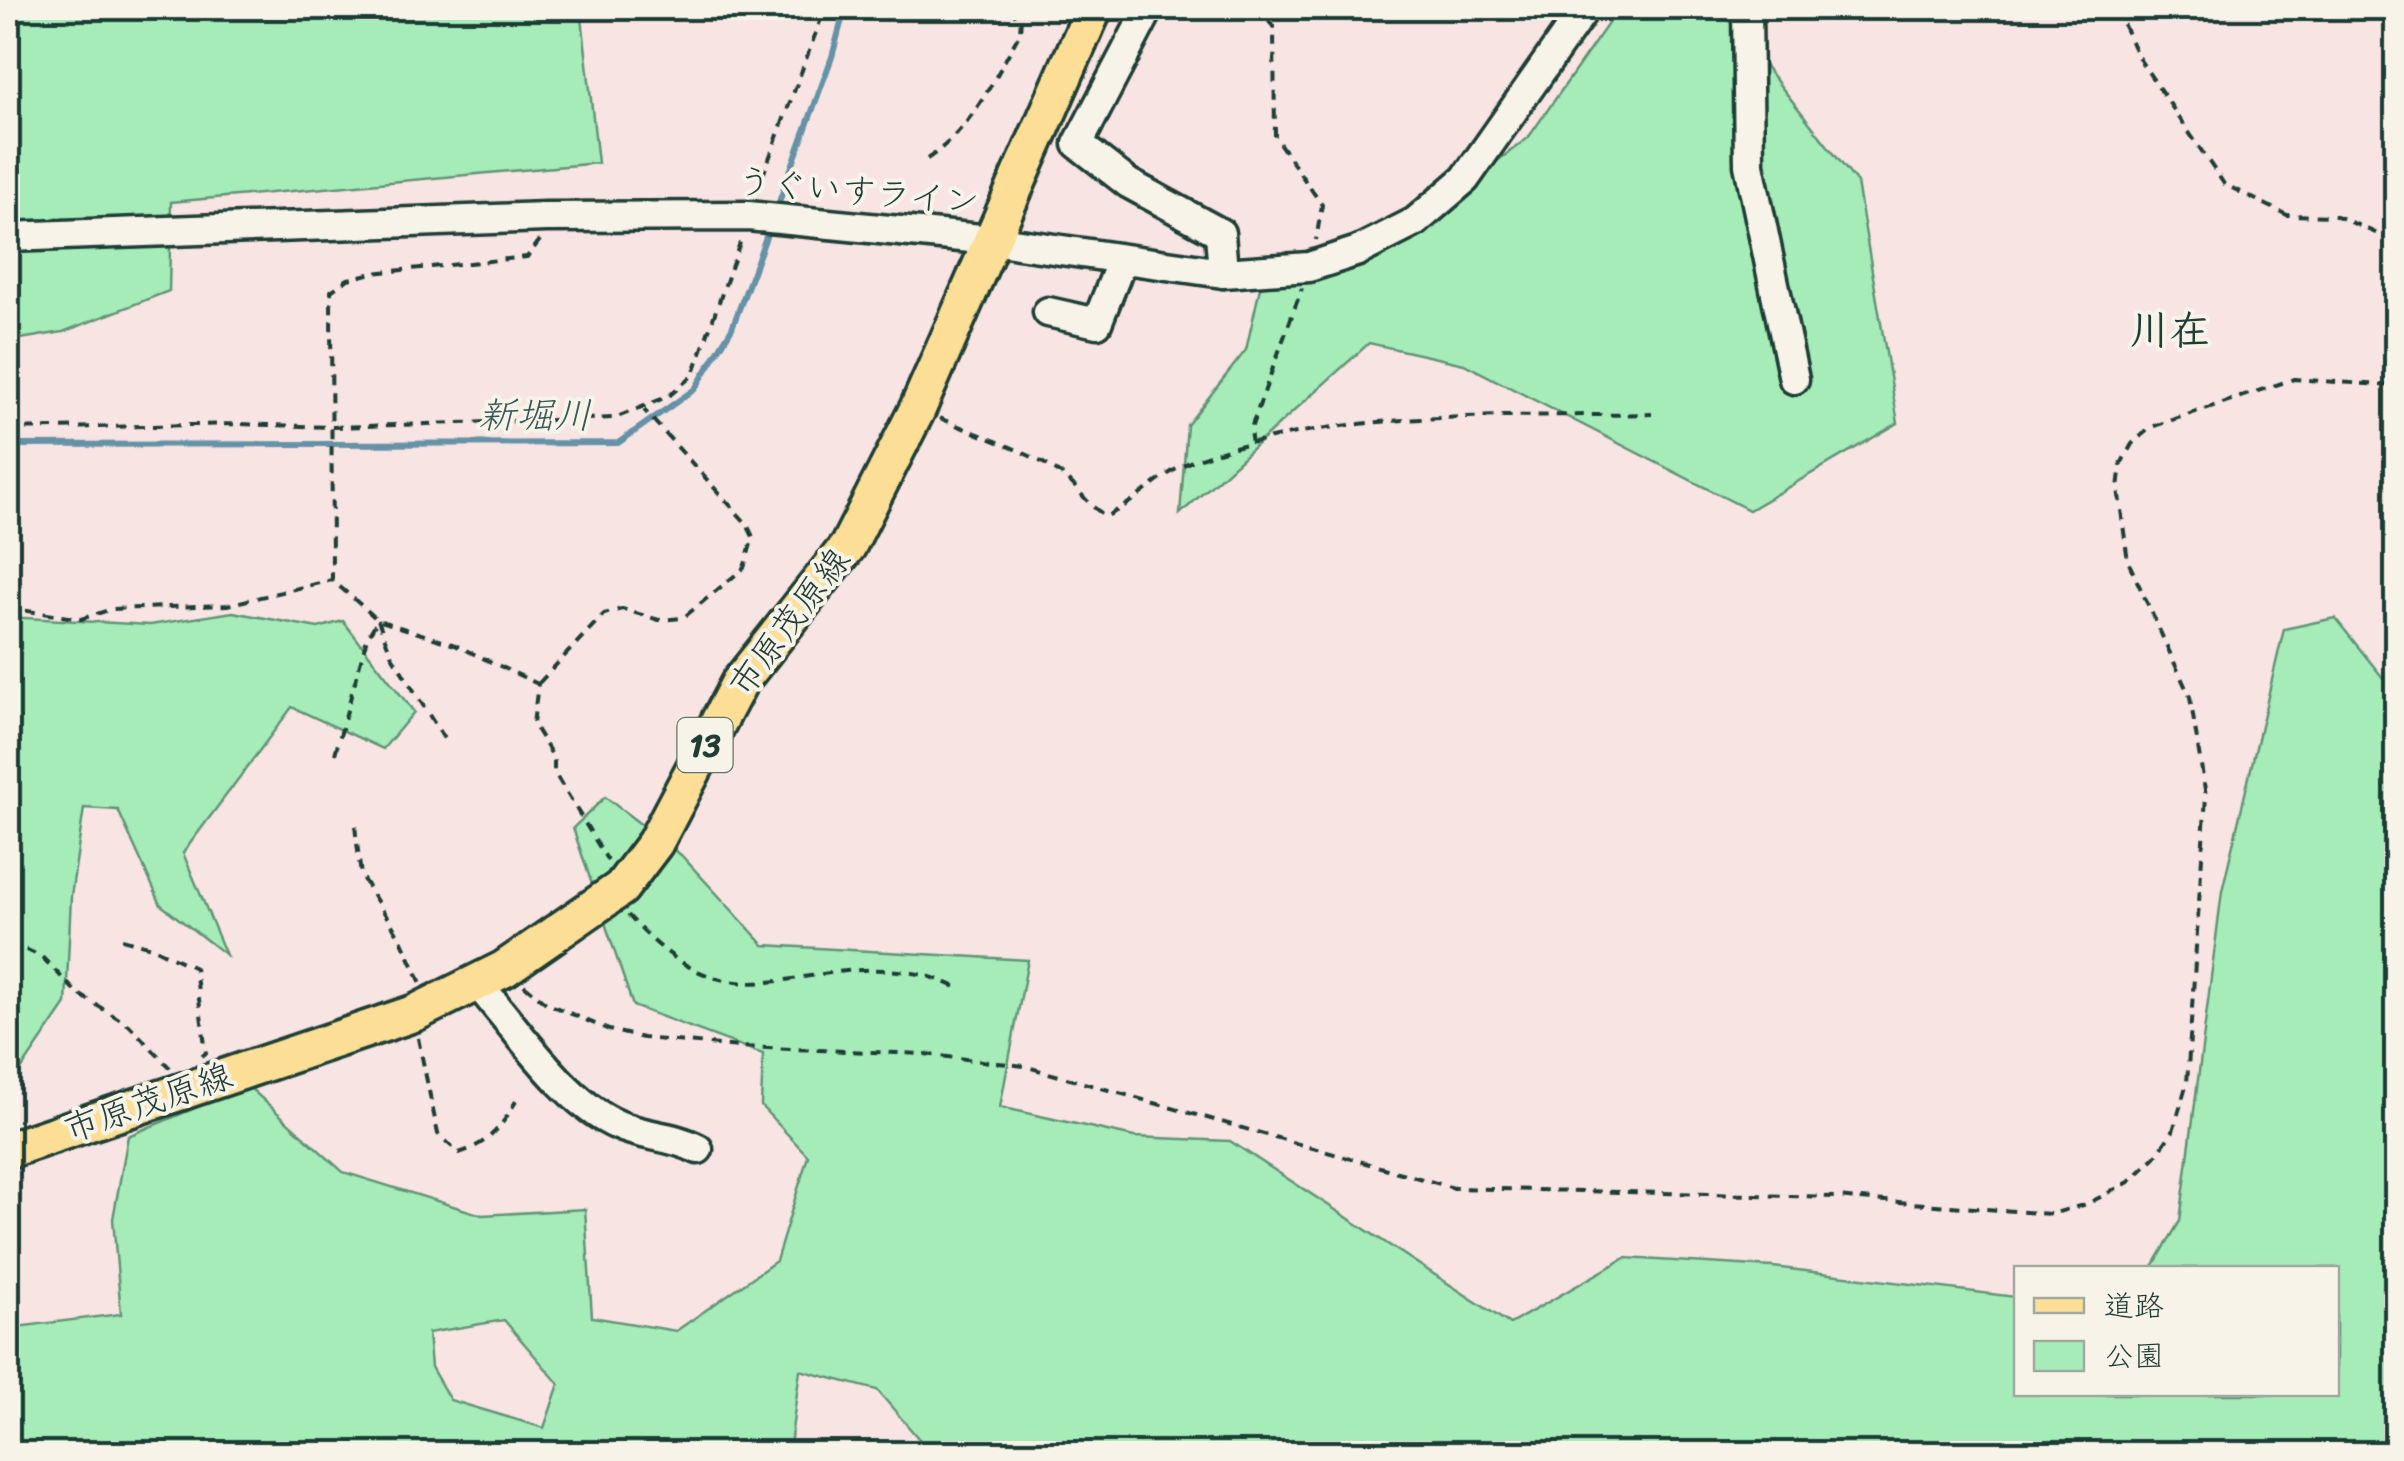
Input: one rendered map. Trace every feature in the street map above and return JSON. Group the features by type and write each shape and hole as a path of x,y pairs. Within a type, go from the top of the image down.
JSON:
{"main road":[{"name":"市原茂原線","path":"8,1150 423,1009 491,977 616,892 655,843 740,683 848,546 918,408 1094,8"}],"street":[{"path":"1149,8 1078,144 1128,183 1220,233 1223,273"},
{"name":"うぐいすライン","path":"8,237 546,217 748,216 991,240 1223,273 1308,268 1358,251 1415,222 1465,179 1585,8"},
{"path":"1747,8 1750,165 1794,379"},
{"path":"1048,312 1097,322 1122,260"},
{"path":"491,977 585,1107 620,1127 674,1136 698,1149"}],"path":[{"path":"8,429 581,422 644,410 693,375 824,8"},
{"path":"927,159 965,126 1020,33 1021,17 1003,8"},
{"path":"1252,446 1250,431 1308,268 1322,205 1275,137 1274,27 1258,8"},
{"path":"2116,8 2138,56 2224,184 2286,215 2337,216 2396,242"},
{"path":"538,684 470,651 378,620 332,580 331,291 348,279 372,274 527,258 542,237 546,217"},
{"path":"491,977 609,1030 740,1047 924,1054 1024,1066 1454,1188 1835,1197 2051,1214 2087,1204 2129,1182 2173,1131 2187,1083 2206,796 2190,696 2128,562 2120,523 2121,464 2132,444 2150,427 2294,379 2396,386"},
{"path":"918,408 1060,473 1082,492 1092,510 1107,516 1179,466 1356,422 1652,414"},
{"path":"644,410 747,524 752,538 744,568 683,618 658,620 622,609 604,614 538,684 533,724 554,758 554,772 616,892 648,937 695,971 732,983 803,980 852,972 918,974 962,989"},
{"path":"8,608 81,618 112,608 177,603 227,605 332,580"},
{"path":"378,620 391,654 446,742"},
{"path":"335,754 368,638 378,620"},
{"path":"354,826 361,876 401,938 423,1009 438,1134 459,1153 478,1146 500,1130 516,1101"},
{"path":"122,939 151,947 195,968 206,1053 194,1062"},
{"path":"8,951 24,948 42,956 77,993 130,1025 172,1072 183,1067"}],"green space":[{"path":"60,8 581,8 598,163 171,202 169,291 63,332 8,341 8,14"},
{"path":"1619,8 1719,8 1857,183 1898,423 1749,510 1464,364 1369,343 1180,514 1187,425 1246,350 1264,270 1415,222 1528,138"},
{"path":"233,612 318,628 343,621 414,712 383,749 292,707 183,853 226,955 161,905 118,810 84,808 71,896 66,1004 8,1089 8,617 150,625"},
{"path":"2335,618 2396,694 2396,1453 931,1453 877,1390 800,1370 789,1453 8,1453 8,1328 121,1314 113,1219 128,1136 248,1086 343,1172 482,1215 585,1209 592,1317 676,1331 776,1261 808,1156 761,1106 763,1054 633,1006 573,828 605,797 681,855 764,945 1028,960 1000,1107 1134,1137 1230,1141 1510,1324 1625,1258 1773,1267 2014,1297 2014,1396 2339,1396 2339,1266 2153,1266 2180,1221 2222,891 2284,629","holes":["504,1320 559,1384 544,1428 450,1400 431,1367 428,1333"]}],"waterway":[{"name":"新堀川","path":"776,210 832,57 845,8"},
{"name":"新堀川","path":"8,445 618,443 695,389 732,328 770,226"}],"district":[{"name":"川在","path":"2170,330"}]}
